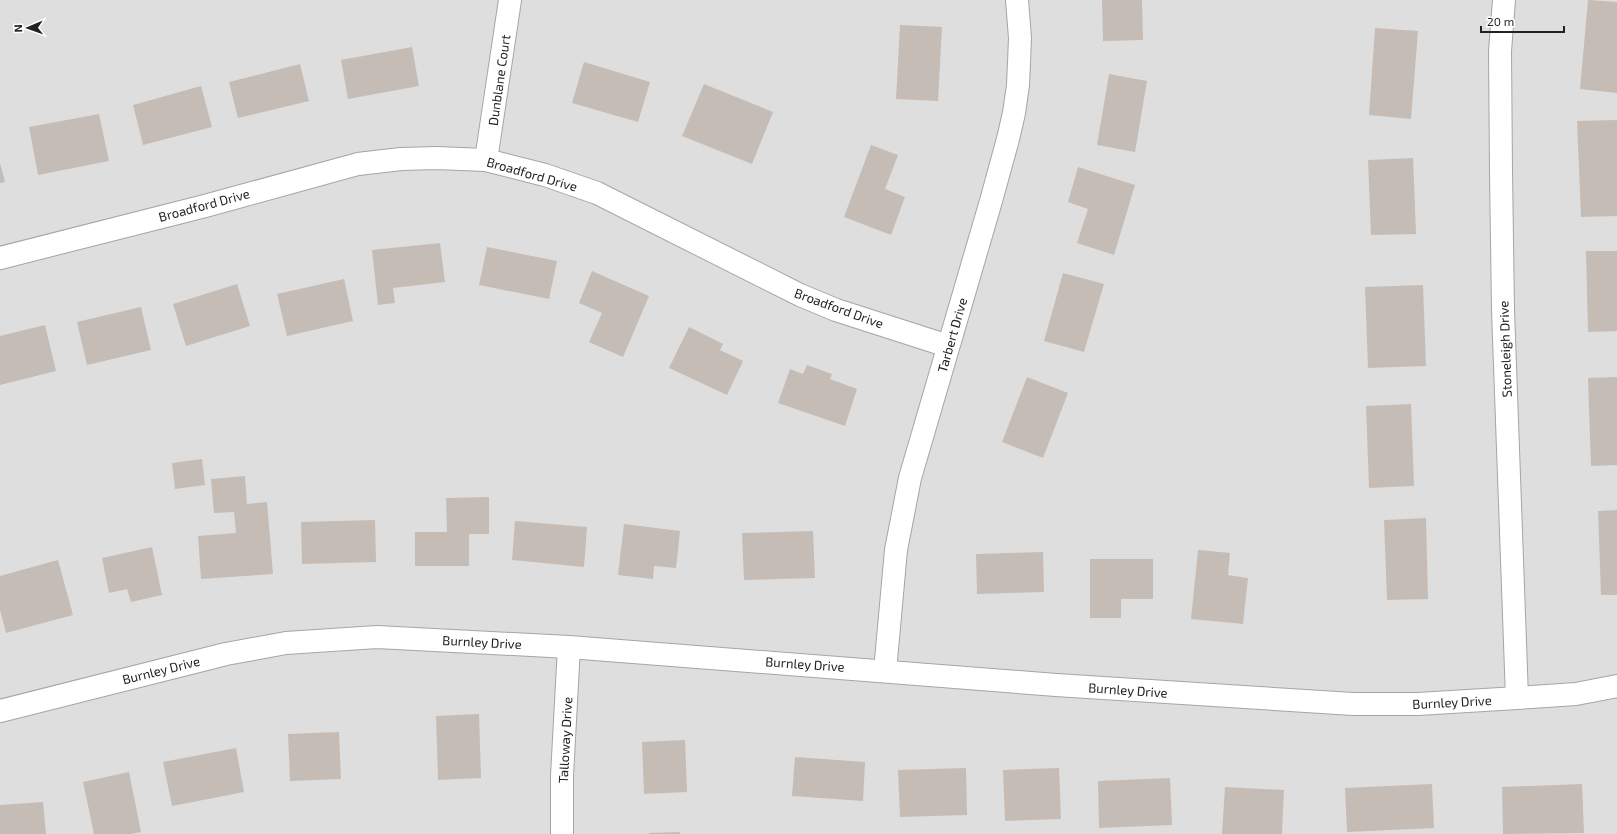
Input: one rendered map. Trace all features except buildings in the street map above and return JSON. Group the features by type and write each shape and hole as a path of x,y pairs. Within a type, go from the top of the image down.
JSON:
{"street":[{"name":"Dunblane Court","path":"486,160 510,0"},
{"name":"Tarbert Drive","path":"885,671 896,550 910,478 993,193 1012,119 1018,85 1019,63 1020,38 1017,0"},
{"name":"Stoneleigh Drive","path":"1504,0 1500,51 1503,310 1517,698"},
{"name":"Broadford Drive","path":"0,258 205,206 358,164 415,158 486,160 545,175 597,193 800,295 836,310 948,346"},
{"name":"Burnley Drive","path":"0,711 226,654 286,643 377,637 569,647 1056,685 1353,704 1418,704 1576,694 1617,686"},
{"name":"Talloway Drive","path":"562,834 562,776 569,647"}],"shaded area":[{"path":"0,0 1617,0 1617,834 0,834"}]}
